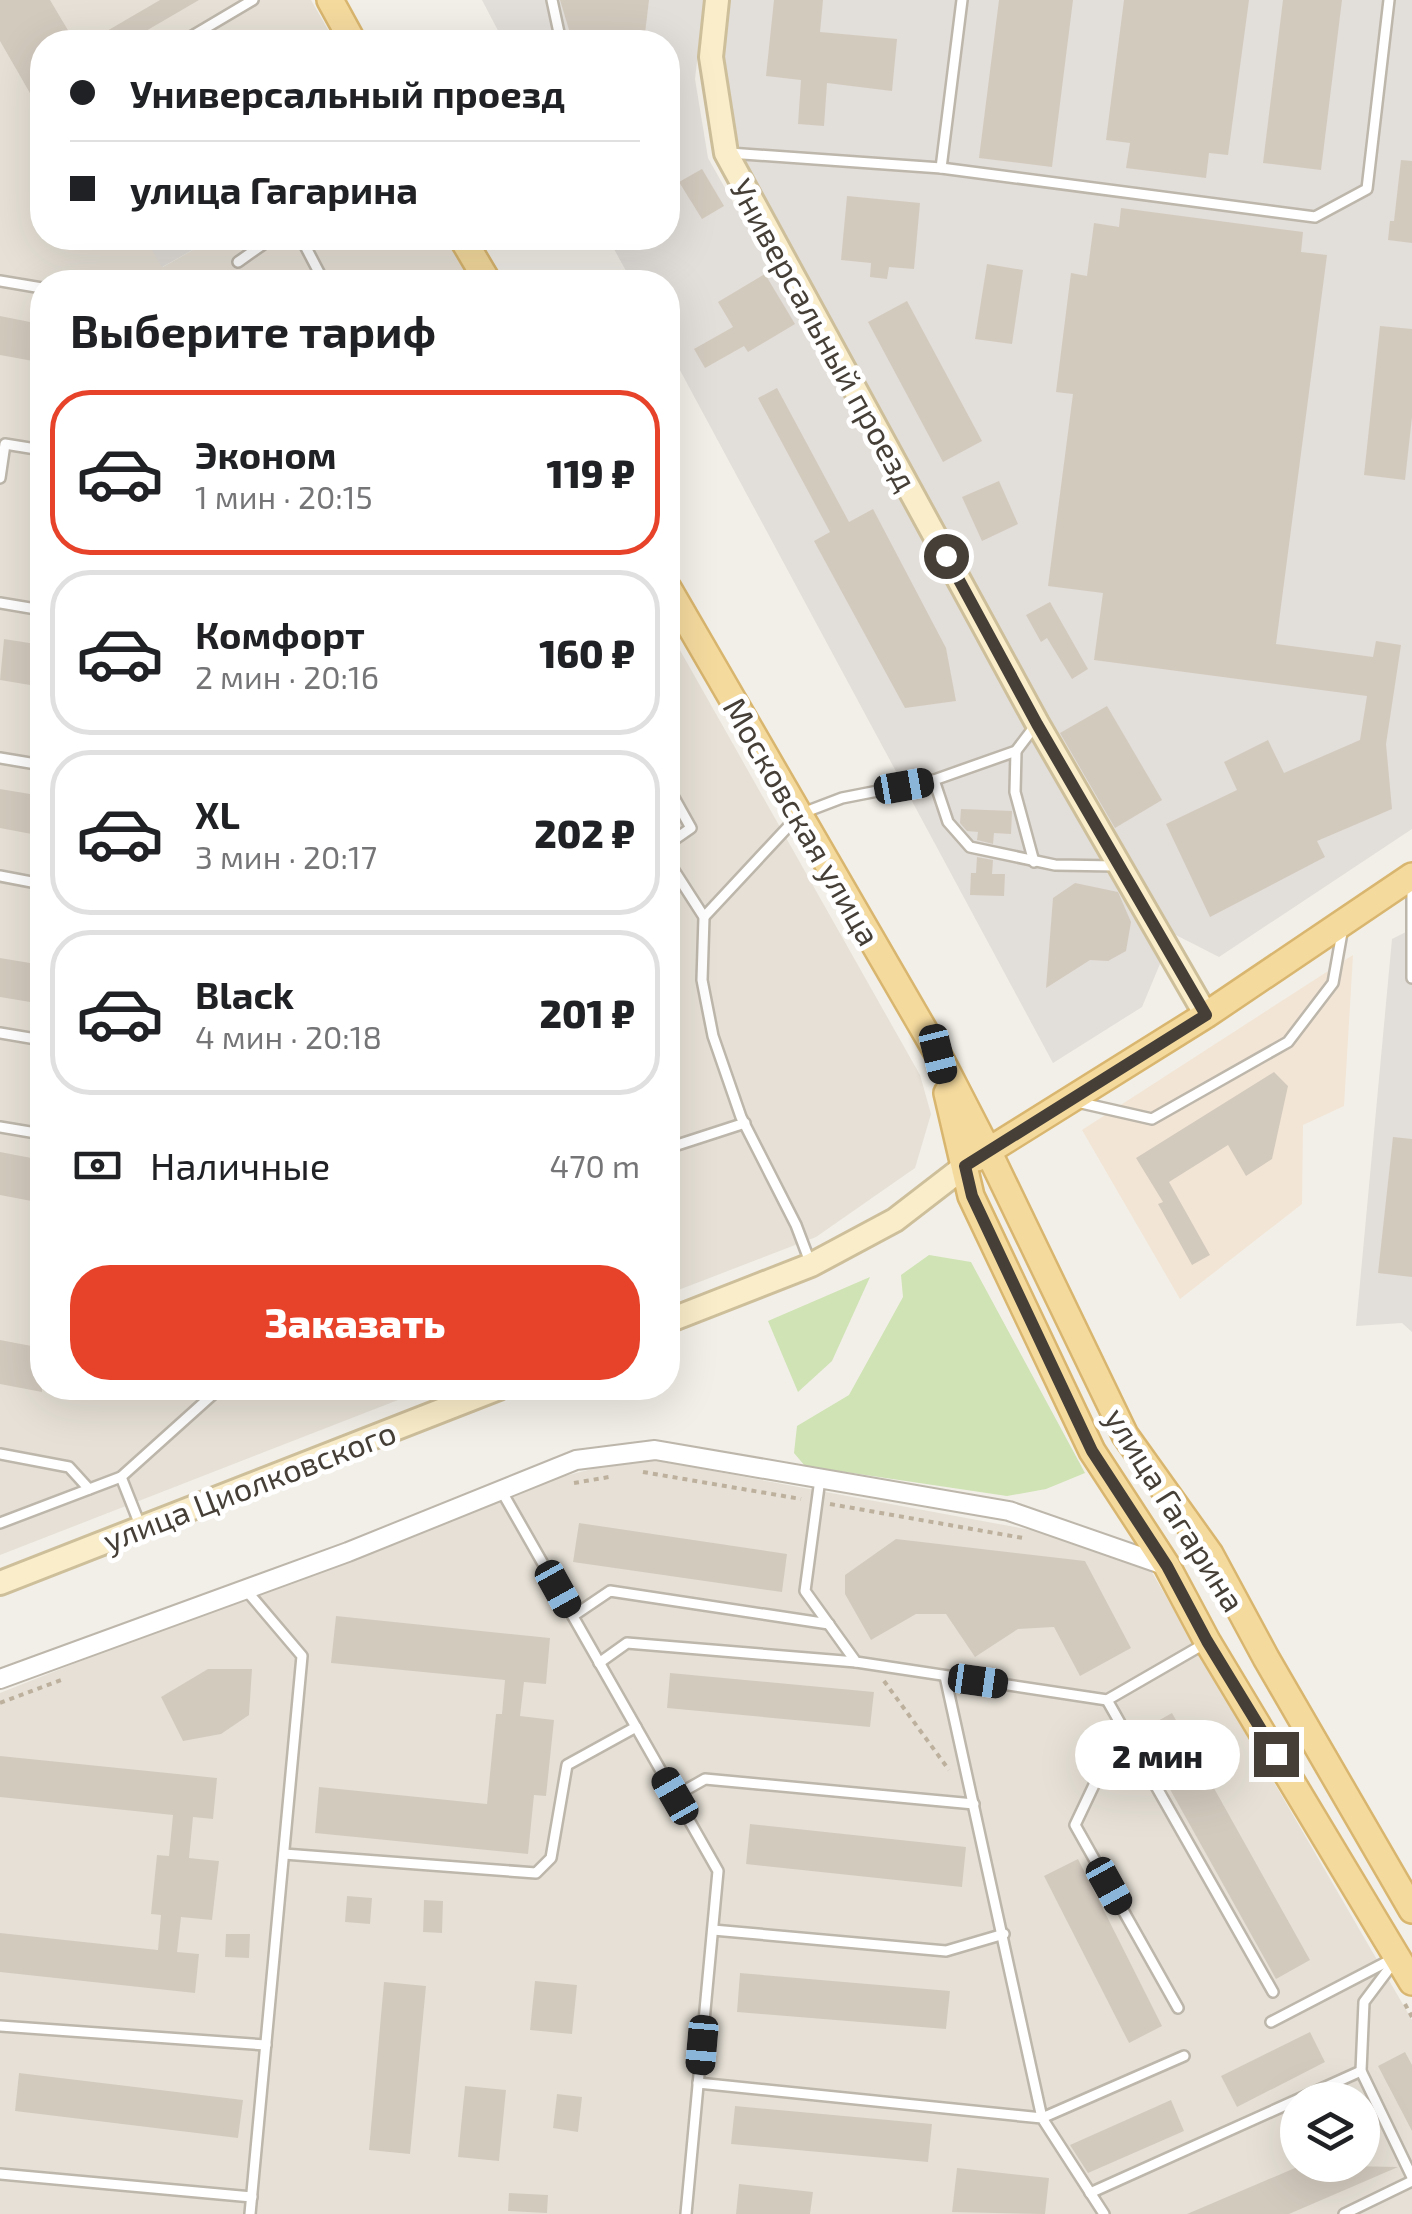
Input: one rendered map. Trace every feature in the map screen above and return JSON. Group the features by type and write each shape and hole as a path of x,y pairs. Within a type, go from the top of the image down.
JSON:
{"main road":[{"path":"330,0 347,30"},
{"name":"Московская улица","path":"680,609 938,1054 988,1151"},
{"path":"965,1166 1206,1015 1412,878"},
{"name":"Московская улица","path":"938,1054 965,1166"},
{"name":"улица Гагарина","path":"988,1151 1125,1435 1210,1554 1412,1910"},
{"name":"улица Гагарина","path":"965,1166 972,1196 1092,1451 1167,1566 1207,1641 1412,1982"}],"street":[{"name":"Универсальный проезд","path":"717,0 711,57 726,153 1037,724 1206,1015"},
{"path":"680,1316 811,1265 895,1220 965,1166"},
{"name":"улица Циолковского","path":"0,1583 467,1400"},
{"path":"0,1679 246,1590 576,1460 655,1450 1008,1511 1167,1566"}],"lane":[{"path":"202,30 253,0"},
{"path":"552,0 558,30"},
{"path":"941,168 962,0"},
{"path":"726,153 941,168 1315,217 1366,190 1389,0"},
{"path":"238,262 255,250"},
{"path":"0,281 30,286"},
{"path":"0,478 3,440 30,447"},
{"path":"0,603 30,608"},
{"path":"704,916 800,814 842,798 934,780 1016,751 1037,724"},
{"path":"1016,751 1014,792 1034,862"},
{"path":"0,758 30,764"},
{"path":"934,780 948,822 970,847 1034,862 1119,866"},
{"path":"680,808 691,828 680,836"},
{"path":"0,876 30,882"},
{"path":"1412,878 1412,978"},
{"path":"680,879 704,916 702,980 713,1036 745,1123 796,1225 811,1265"},
{"path":"1069,1100 1152,1119 1288,1042 1333,983 1344,923"},
{"path":"0,1032 30,1038"},
{"path":"680,1144 745,1123"},
{"path":"0,1127 30,1132"},
{"path":"0,1522 120,1476 206,1400"},
{"path":"0,1454 69,1467 88,1489"},
{"path":"120,1476 141,1528"},
{"path":"820,1479 805,1591 856,1662"},
{"path":"501,1490 718,1871 686,2214"},
{"path":"246,1590 302,1656 250,2214"},
{"path":"573,1616 610,1591 829,1624"},
{"path":"599,1662 627,1642 856,1662 1107,1700 1207,1641"},
{"path":"945,1676 1042,2118 1104,2214"},
{"path":"1107,1700 1273,1992"},
{"path":"1122,1726 1075,1825 1178,2008"},
{"path":"284,1854 536,1873 551,1858 567,1764 636,1727"},
{"path":"675,1796 705,1779 974,1804"},
{"path":"712,1930 946,1951 1004,1934"},
{"path":"1271,2022 1399,1956"},
{"path":"1344,2214 1412,2179 1361,2071 1364,2002 1399,1956"},
{"path":"0,2026 266,2045"},
{"path":"698,2083 1042,2118 1184,2056"},
{"path":"1090,2193 1361,2071"},
{"path":"0,2174 252,2197"}],"path":[{"path":"640,1472 1030,1540"},
{"path":"567,1484 622,1475"},
{"path":"873,1665 952,1773"},
{"path":"0,1703 65,1678"}],"shaded area":[{"path":"0,0 311,0 328,30 30,30 30,250 152,250 163,267 193,250 452,250 464,270 30,270 30,1400 398,1400 0,1555"},
{"path":"482,0 704,0 695,79 708,158 1162,959 1142,1007 1053,1063 680,370 680,270 625,270 615,250 680,250 680,30 498,30"},
{"path":"726,0 1412,0 1412,829 1219,957 1168,931 753,193 726,100 719,54"},
{"path":"152,250 192,250 162,267"},
{"path":"680,650 920,1075 931,1114 915,1168 816,1237 680,1289"},
{"path":"1412,929 1412,1332 1402,1323 1356,1326 1392,939"},
{"path":"1353,955 1344,1106 1303,1125 1302,1204 1180,1299 1082,1130"},
{"path":"637,1457 1139,1550 1412,2020 1412,2214 0,2214 0,1693 516,1489"}],"green space":[{"path":"929,1255 971,1262 1085,1473 1046,1489 1007,1496 805,1466 794,1453 797,1426 849,1395 903,1297 901,1275"},
{"path":"870,1277 832,1361 798,1392 768,1321"}],"building":[{"path":"0,0 50,0 68,30 30,30 30,93 0,41"},
{"path":"160,0 199,0 148,30 109,30"},
{"path":"560,0 649,0 645,30 569,30"},
{"path":"774,0 823,0 820,32 897,39 892,91 827,83 824,126 798,124 801,80 766,76"},
{"path":"999,0 1073,0 1052,167 979,158"},
{"path":"1124,0 1249,0 1228,155 1209,153 1206,178 1126,168 1130,143 1106,140"},
{"path":"1283,0 1342,0 1321,170 1263,163"},
{"path":"1401,160 1412,161 1412,243 1388,240"},
{"path":"702,169 724,206 702,219 680,181"},
{"path":"847,196 920,203 914,269 889,267 887,279 870,277 871,263 841,260"},
{"path":"1121,208 1303,232 1301,252 1327,255 1276,644 1373,657 1376,641 1401,645 1386,744 1392,809 1317,841 1325,857 1210,917 1166,824 1237,790 1224,762 1268,740 1284,773 1360,740 1367,696 1094,660 1103,593 1048,586 1073,394 1056,392 1071,273 1087,276 1094,223 1119,227"},
{"path":"987,264 1023,270 1012,344 975,339"},
{"path":"765,274 795,324 748,352 744,346 705,368 694,349 733,327 718,302"},
{"path":"907,301 982,441 943,462 868,322"},
{"path":"0,316 30,322 30,360 0,355"},
{"path":"1380,326 1412,329 1412,417 1405,480 1364,475"},
{"path":"777,388 849,522 873,509 946,648 956,701 905,708 814,541 830,532 758,398"},
{"path":"999,481 1018,524 982,541 962,497"},
{"path":"1050,602 1088,669 1072,679 1047,638 1041,642 1026,615"},
{"path":"4,639 30,643 30,685 0,680"},
{"path":"1107,706 1162,800 1115,828 1060,733"},
{"path":"0,789 30,794 30,834 0,828"},
{"path":"961,809 1012,811 1011,834 994,833 993,844 977,840 978,832 967,831 960,823"},
{"path":"977,857 993,860 992,874 1005,874 1004,896 970,895 971,873 976,873"},
{"path":"1075,883 1118,892 1131,922 1126,951 1108,961 1090,960 1046,988 1053,898"},
{"path":"0,958 30,963 30,1002 0,997"},
{"path":"1274,1072 1288,1086 1272,1159 1246,1176 1228,1145 1169,1182 1210,1255 1192,1265 1158,1204 1163,1202 1136,1158"},
{"path":"1393,1137 1412,1139 1412,1277 1378,1273"},
{"path":"0,1152 30,1158 30,1201 0,1195"},
{"path":"0,1340 30,1346 30,1390 0,1384"},
{"path":"579,1523 787,1554 782,1592 573,1562"},
{"path":"896,1539 1085,1561 1131,1648 1080,1676 1054,1627 1018,1629 975,1657 946,1614 916,1614 871,1640 845,1594 845,1575"},
{"path":"336,1616 550,1638 546,1684 524,1682 520,1716 554,1720 546,1796 534,1795 528,1854 315,1833 319,1787 487,1804 496,1714 502,1714 505,1680 331,1663"},
{"path":"208,1669 252,1669 249,1715 221,1734 183,1741 161,1697"},
{"path":"670,1673 874,1692 870,1727 667,1708"},
{"path":"1172,1713 1310,1960 1276,1979 1138,1732"},
{"path":"0,1756 217,1778 213,1819 193,1817 189,1858 219,1861 212,1920 181,1917 177,1952 199,1954 195,1993 0,1972 0,1933 158,1950 161,1915 151,1914 157,1855 169,1856 173,1815 0,1797"},
{"path":"750,1824 966,1847 962,1887 746,1864"},
{"path":"1078,1859 1162,2026 1129,2043 1044,1876"},
{"path":"347,1896 372,1898 370,1924 345,1922"},
{"path":"424,1900 443,1901 442,1933 423,1932"},
{"path":"226,1934 250,1934 249,1958 225,1957"},
{"path":"740,1973 950,1991 946,2029 737,2012"},
{"path":"535,1981 577,1985 572,2034 530,2030"},
{"path":"384,1982 426,1986 410,2154 369,2150"},
{"path":"1310,2032 1325,2062 1237,2107 1221,2076"},
{"path":"1405,2052 1412,2065 1412,2131 1378,2066"},
{"path":"19,2073 243,2100 238,2138 15,2111"},
{"path":"465,2086 506,2090 499,2161 458,2157"},
{"path":"557,2094 582,2097 578,2132 553,2128"},
{"path":"1171,2100 1184,2131 1088,2173 1070,2145"},
{"path":"735,2106 932,2124 928,2162 731,2144"},
{"path":"1380,2167 1398,2167 1380,2175"},
{"path":"957,2168 1049,2178 1045,2214 952,2212"},
{"path":"1280,2174 1280,2182 1363,2182 1289,2214 1187,2214"},
{"path":"739,2184 813,2192 810,2214 736,2214"},
{"path":"509,2193 548,2195 547,2213 508,2211"}],"route":[{"path":"946,556 1037,724 1206,1015 965,1166 972,1196 1092,1451 1167,1566 1207,1641 1276,1754"}]}
